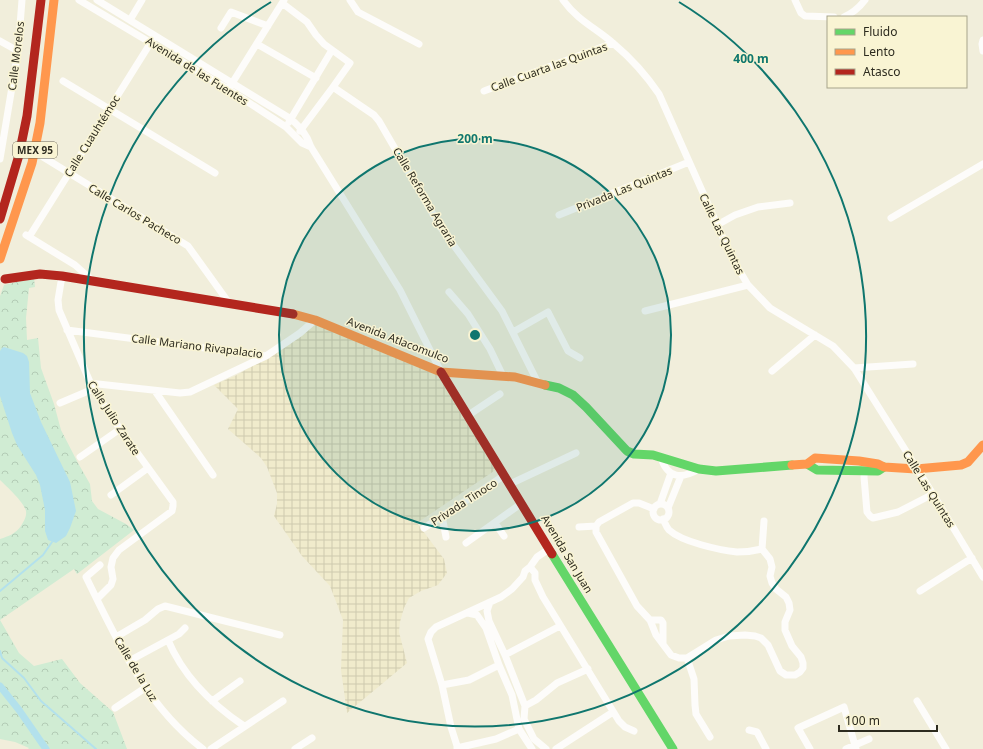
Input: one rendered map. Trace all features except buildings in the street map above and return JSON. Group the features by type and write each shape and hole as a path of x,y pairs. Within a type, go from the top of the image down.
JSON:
{"main road":[{"name":"MEX 95","path":"0,219 19,155 27,116 41,0"},
{"name":"MEX 95","path":"0,259 32,163 40,123 54,0"},
{"name":"Avenida Atlacomulco","path":"5,279 40,274 62,276 288,313 316,320 441,372 504,376 558,388 573,395 627,451 634,454 661,458 698,469 716,471 807,464 817,470 865,467 878,464 884,467 916,469 961,465 974,457 983,445"},
{"name":"Avenida San Juan","path":"441,372 673,749"}],"street":[{"name":"Calle Morelos","path":"0,159 2,132 18,51 22,0"},
{"name":"Avenida de las Fuentes","path":"79,0 228,89 286,127 296,135 302,143 311,147"},
{"path":"130,20 142,0"},
{"path":"350,0 358,12 419,44"},
{"path":"563,0 580,20 613,43"},
{"path":"795,0 801,13 805,16 827,17"},
{"path":"846,16 858,8 865,0"},
{"name":"Avenida de las Fuentes","path":"100,1 233,82 291,119 302,129 308,138 311,147 400,290 441,372"},
{"path":"228,89 283,2 307,22 316,34 332,50 350,63 302,129 296,135"},
{"path":"221,28 231,12 268,26"},
{"name":"Calle Cuauhtémoc","path":"93,281 75,265 27,236 69,173 155,35"},
{"path":"983,40 983,50"},
{"path":"0,41 18,51"},
{"name":"Calle Cuarta las Quintas","path":"484,91 613,43"},
{"name":"Calle Las Quintas","path":"613,43 646,76 659,94 732,258 748,285 770,308 809,332 816,334 833,346 854,368 983,577"},
{"path":"257,44 316,78"},
{"path":"286,127 332,50"},
{"path":"63,81 108,110 215,173"},
{"name":"Calle Reforma Agraria","path":"333,87 374,115 379,121 441,228 502,311 538,383"},
{"name":"Calle Carlos Pacheco","path":"43,157 188,246 229,303"},
{"name":"Privada Las Quintas","path":"559,215 689,162"},
{"path":"892,218 983,164"},
{"path":"717,225 735,215 758,207 790,204"},
{"name":"Calle Julio Zarate","path":"62,276 58,300 59,310 91,386 173,502 172,511 119,550 113,558 111,567 113,579 111,585 97,599"},
{"path":"645,311 748,285"},
{"path":"449,292 468,314 490,349 504,376"},
{"path":"513,332 548,312 568,351 580,358"},
{"name":"Calle Mariano Rivapalacio","path":"67,330 266,356 289,341 316,320"},
{"path":"772,371 816,334"},
{"path":"60,402 91,386 180,393 190,392 266,356"},
{"path":"854,368 913,364"},
{"path":"155,391 213,475"},
{"path":"467,416 500,394"},
{"path":"80,457 120,429"},
{"path":"510,484 576,453"},
{"path":"661,458 666,469 671,473 681,476 687,475 698,469"},
{"path":"865,467 867,512 873,518 898,512 933,494"},
{"path":"111,495 148,468"},
{"path":"671,473 657,506 655,516 657,518 663,519 668,515 668,508 681,476"},
{"name":"Privada Tinoco","path":"424,528 505,475"},
{"path":"466,543 522,503"},
{"path":"668,508 663,504 657,506 633,503 599,522 596,526 596,532 638,606 650,620 656,635 671,655 679,658 687,658 716,640 729,636 745,635 761,638 768,645 780,671 786,675 794,675 800,672 803,668 803,663 801,657 792,646 785,630 785,622 790,610 789,603 786,597 776,589 772,583 770,576 772,567 770,559 762,549 764,521"},
{"path":"442,516 446,537"},
{"path":"663,519 668,529 673,533 697,544 716,549 738,552 762,549"},
{"path":"494,523 504,536"},
{"path":"579,527 596,526"},
{"path":"519,729 496,739 458,748 451,727 442,685 428,640 430,632 436,627 501,597 512,589 537,557 549,548"},
{"path":"920,591 972,558"},
{"name":"Calle de la Luz","path":"100,565 86,577 129,661 156,703 191,740 203,749"},
{"path":"530,567 535,573 535,580 542,597 588,669 618,721 625,727 634,731"},
{"path":"522,577 535,580"},
{"path":"490,602 487,611 489,621 505,655 525,706 524,719 534,739 546,749"},
{"path":"116,636 145,620 158,609 165,606 280,634"},
{"path":"468,613 477,616 486,628 499,665 512,695 519,729 532,749"},
{"path":"650,620 661,620 663,623 663,643"},
{"path":"505,655 560,626"},
{"path":"129,661 179,634 185,628"},
{"path":"168,640 180,665 212,701 229,716 244,726"},
{"path":"687,658 694,679 696,714 710,737"},
{"path":"442,685 469,680 499,665"},
{"path":"525,706 536,700 557,683 588,669"},
{"path":"212,701 240,681"},
{"path":"115,708 145,688"},
{"path":"211,749 283,701"},
{"path":"917,701 946,749"},
{"path":"810,749 798,728 844,707 856,747"},
{"path":"556,749 613,712"},
{"path":"749,730 758,732 766,749"},
{"path":"295,749 312,738"},
{"path":"846,749 856,747 870,739"}],"shaded area":[{"path":"316,321 435,369 497,469 417,523 444,559 447,573 438,585 421,591 409,598 404,608 399,632 407,663 347,713 341,670 343,620 330,586 302,556 274,516 277,504 277,493 267,467 261,458 228,429 238,409 214,385 237,375 289,345"}],"green space":[{"path":"34,278 35,287 29,288 26,318 27,340 38,338 41,368 54,404 61,430 90,484 92,501 98,509 134,530 77,574 74,569 0,620 0,539 19,529 25,519 26,511 19,499 0,480 0,296 4,285"},
{"path":"0,620 19,653 34,666 62,659 80,683 113,712 127,749 28,749 29,748 15,742 0,739"}],"water":[{"path":"4,347 23,353 27,356 29,362 30,393 41,422 70,482 76,511 66,536 56,543 48,540 45,531 45,510 40,485 36,475 17,445 0,396 0,351"}],"waterway":[{"path":"0,591 43,555 52,542"},
{"path":"0,651 2,658 24,678 41,701 96,749"},
{"path":"0,686 46,749"}],"traffic: fast":[{"path":"545,385 559,388 573,395 627,451 634,454 653,455 699,469 716,471 792,465"},
{"path":"807,464 817,470 878,471 884,467"},
{"path":"552,554 673,749"}],"traffic: slow":[{"path":"0,259 32,163 40,123 54,0"},
{"path":"293,314 315,320 441,372 515,377 545,385"},
{"path":"792,465 807,464 815,458 859,461 878,464 884,467 916,469 961,465 968,462 983,445"}],"traffic: jam":[{"path":"0,219 19,155 27,116 41,0"},
{"path":"5,279 40,274 62,276 293,314"},
{"path":"441,372 552,554"}]}
